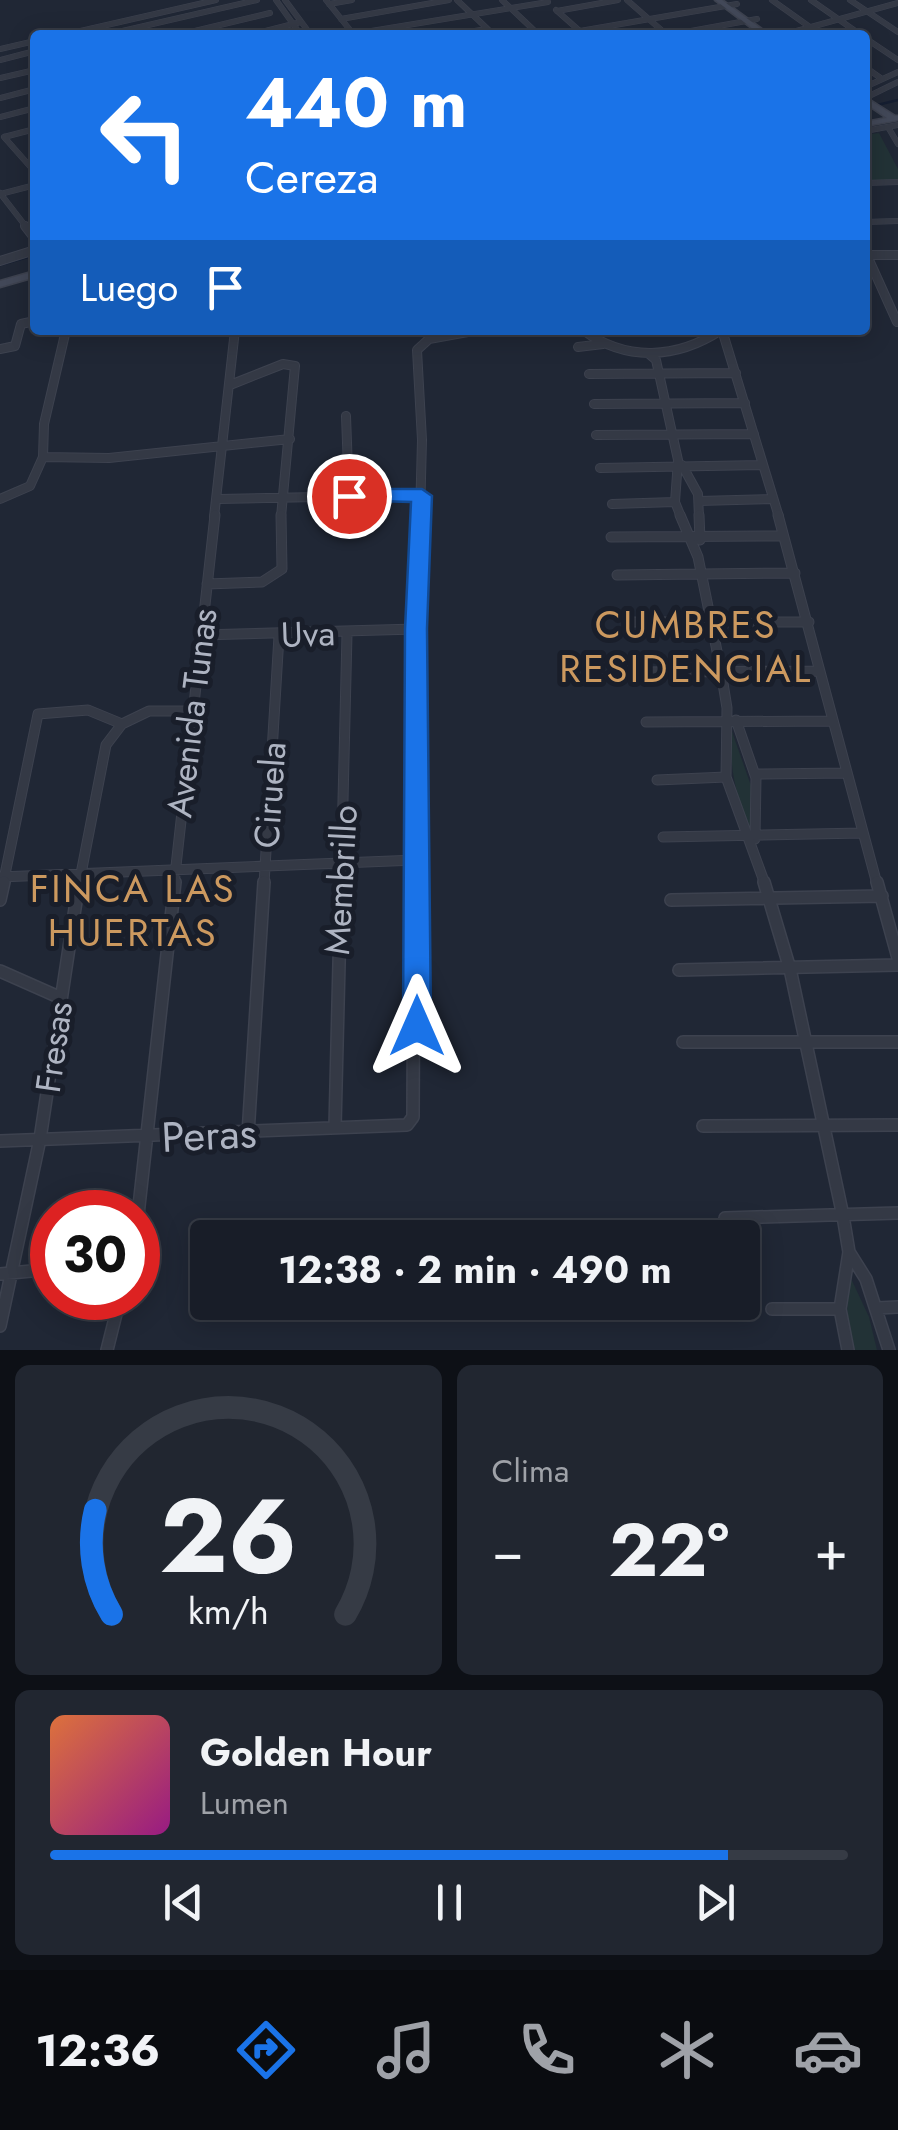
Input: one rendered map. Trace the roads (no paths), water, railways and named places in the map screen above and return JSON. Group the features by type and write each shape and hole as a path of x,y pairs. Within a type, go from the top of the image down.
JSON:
{"main road":[{"path":"729,2 773,30"},
{"path":"729,2 759,30"},
{"path":"0,281 30,272"}],"street":[{"path":"85,30 216,0"},
{"path":"115,30 257,0"},
{"path":"276,0 297,30"},
{"path":"285,0 307,30"},
{"path":"328,2 352,0"},
{"path":"341,19 448,0"},
{"path":"458,0 488,28"},
{"path":"502,0 534,30"},
{"path":"556,10 618,0"},
{"path":"626,0 662,30"},
{"path":"772,0 814,30"},
{"path":"811,0 854,30"},
{"path":"850,0 898,32"},
{"path":"378,30 546,1 579,30"},
{"path":"328,2 351,30"},
{"path":"596,30 729,2"},
{"path":"799,30 895,3"},
{"path":"199,30 270,13"},
{"path":"696,30 757,19"},
{"path":"269,30 302,22"},
{"path":"477,30 488,28"},
{"path":"870,41 898,60"},
{"path":"0,49 30,42"},
{"path":"0,60 30,53"},
{"path":"0,78 30,71"},
{"path":"870,71 882,79"},
{"path":"870,85 898,72"},
{"path":"898,82 879,115 898,144"},
{"path":"0,98 30,90"},
{"path":"0,117 30,109"},
{"path":"30,130 2,138 30,167"},
{"path":"870,184 898,182"},
{"path":"30,186 0,194 30,233"},
{"path":"870,220 896,219"},
{"path":"0,262 30,252"},
{"path":"870,253 898,254"},
{"path":"870,260 893,303 897,322"},
{"path":"0,349 15,346 21,324 30,322"},
{"path":"0,499 30,486 43,457 42,442 65,335"},
{"name":"Avenida Tunas","path":"141,1190 235,335"},
{"path":"413,1117 416,629 422,496 420,343 449,335"},
{"path":"590,335 603,344"},
{"path":"701,345 715,335"},
{"path":"679,970 790,969 898,961 795,574 723,335"},
{"path":"578,347 603,344 655,356 701,345 726,345"},
{"path":"655,356 679,464 700,501 698,557 727,708 726,777 753,840 790,969 844,1216 848,1252 840,1309 848,1350"},
{"path":"207,584 262,582 281,573 279,536 294,364 230,384"},
{"path":"589,374 736,374"},
{"path":"594,404 746,403"},
{"path":"346,416 349,496"},
{"path":"596,435 754,434"},
{"path":"43,457 108,458 162,449 290,439"},
{"path":"679,464 675,502 698,557"},
{"path":"600,468 762,465"},
{"path":"219,499 422,496"},
{"path":"700,501 770,500"},
{"path":"612,504 675,502"},
{"path":"611,537 782,536"},
{"path":"617,575 795,574"},
{"path":"630,622 808,622"},
{"name":"Uva","path":"200,635 279,636 416,629"},
{"name":"Membrillo","path":"336,1127 340,864 350,664 347,634"},
{"name":"Ciruela","path":"248,1134 279,636"},
{"path":"636,672 818,671"},
{"path":"727,708 737,721 756,774 761,816 753,840"},
{"path":"0,900 36,717 44,710 88,710 122,724 149,711 191,711"},
{"path":"646,722 832,721"},
{"name":"Fresas","path":"0,1326 7,1273 40,1138 80,873 102,759 122,724"},
{"path":"756,774 846,773"},
{"path":"657,780 726,777"},
{"path":"663,837 753,840 862,834"},
{"path":"3,877 175,866 264,868 416,860"},
{"path":"672,900 882,896"},
{"path":"0,971 60,998"},
{"path":"682,1042 898,1042"},
{"name":"Peras","path":"0,1141 248,1134 336,1127 393,1129 407,1125 413,1117"},
{"path":"703,1126 898,1125"},
{"path":"725,1218 898,1213"},
{"path":"848,1252 878,1308 889,1350"},
{"path":"878,1308 898,1307"},
{"path":"772,1310 840,1309"},
{"path":"107,1350 114,1320"}],"waterway":[{"path":"870,107 898,100"},
{"path":"0,265 30,256"}],"district":[{"name":"CUMBRES RESIDENCIAL","path":"686,646"},
{"name":"FINCA LAS HUERTAS","path":"133,910"}]}
